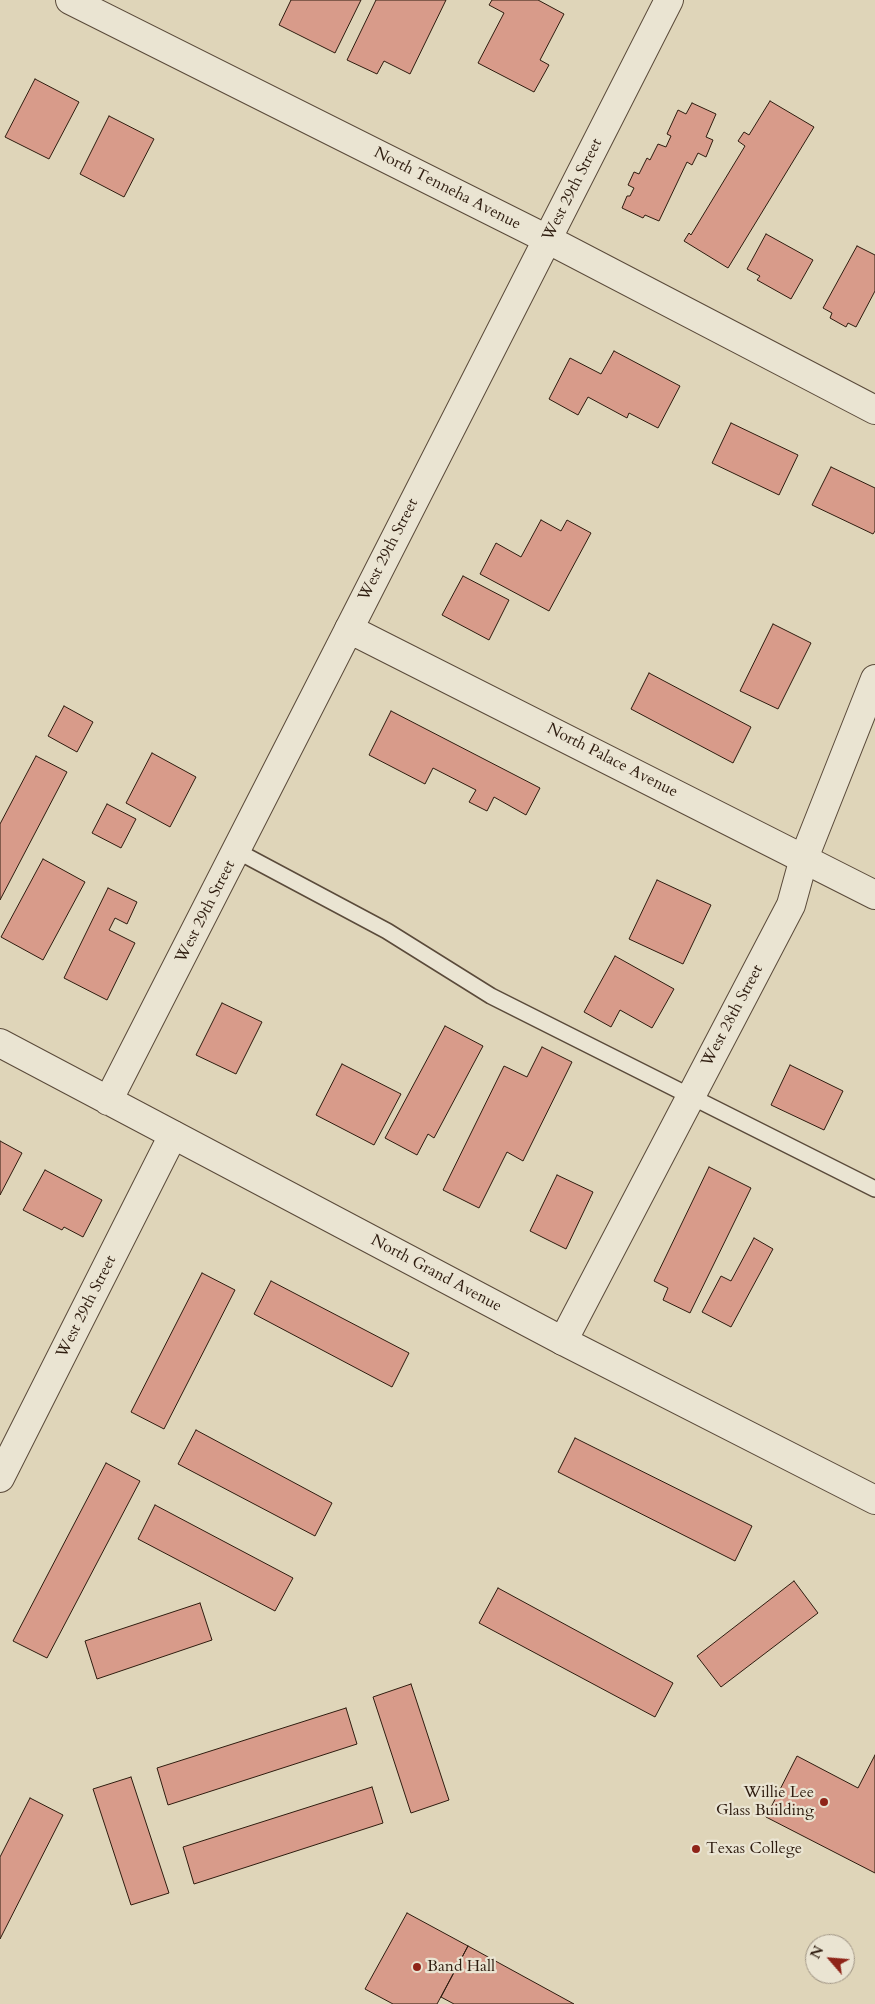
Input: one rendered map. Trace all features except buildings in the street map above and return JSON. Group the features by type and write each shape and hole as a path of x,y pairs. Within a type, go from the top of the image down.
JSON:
{"street":[{"name":"North Tenneha Avenue","path":"70,0 547,239 875,410"},
{"name":"West 29th Street","path":"108,1101 669,0"},
{"name":"North Palace Avenue","path":"349,629 875,895"},
{"name":"West 28th Street","path":"563,1341 791,905 804,858 875,679"},
{"name":"North Grand Avenue","path":"0,1043 563,1341 875,1500"},
{"name":"West 29th Street","path":"0,1478 173,1135"}],"lane":[{"path":"237,851 387,931 491,996 875,1189"}],"place":[{"name":"Willie Lee Glass Building","path":"824,1802"},
{"name":"Texas College","path":"696,1849"},
{"name":"Band Hall","path":"417,1967"}]}
